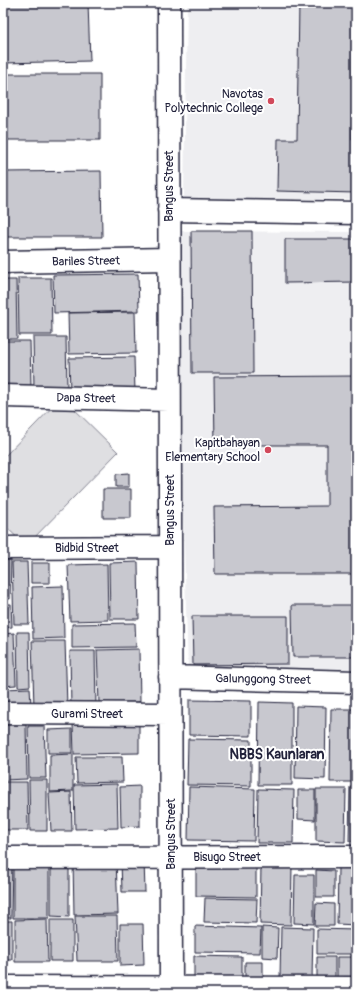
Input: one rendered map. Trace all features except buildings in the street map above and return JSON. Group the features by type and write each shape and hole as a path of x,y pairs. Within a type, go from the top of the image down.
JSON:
{"street":[{"name":"Bangus Street","path":"169,3 171,990"},
{"path":"169,210 356,213"},
{"name":"Bariles Street","path":"3,262 169,259"},
{"name":"Dapa Street","path":"3,396 169,400"},
{"name":"Bidbid Street","path":"3,548 170,548"},
{"name":"Galunggong Street","path":"170,677 356,682"},
{"name":"Gurami Street","path":"3,713 170,714"},
{"name":"Bisugo Street","path":"3,858 356,857"},
{"path":"3,987 171,990 356,988"}],"shaded area":[{"name":"Navotas Polytechnic College","path":"187,3 356,3 356,199 184,199"},
{"name":"Kapitbahayan Elementary School","path":"174,231 356,232 356,669 188,669"},
{"path":"62,397 118,452 26,546 3,524 3,458"}],"place":[{"name":"Navotas Polytechnic College","path":"271,101"},
{"name":"Kapitbahayan Elementary School","path":"268,450"}],"district":[{"name":"NBBS Kaunlaran","path":"277,754"}]}
